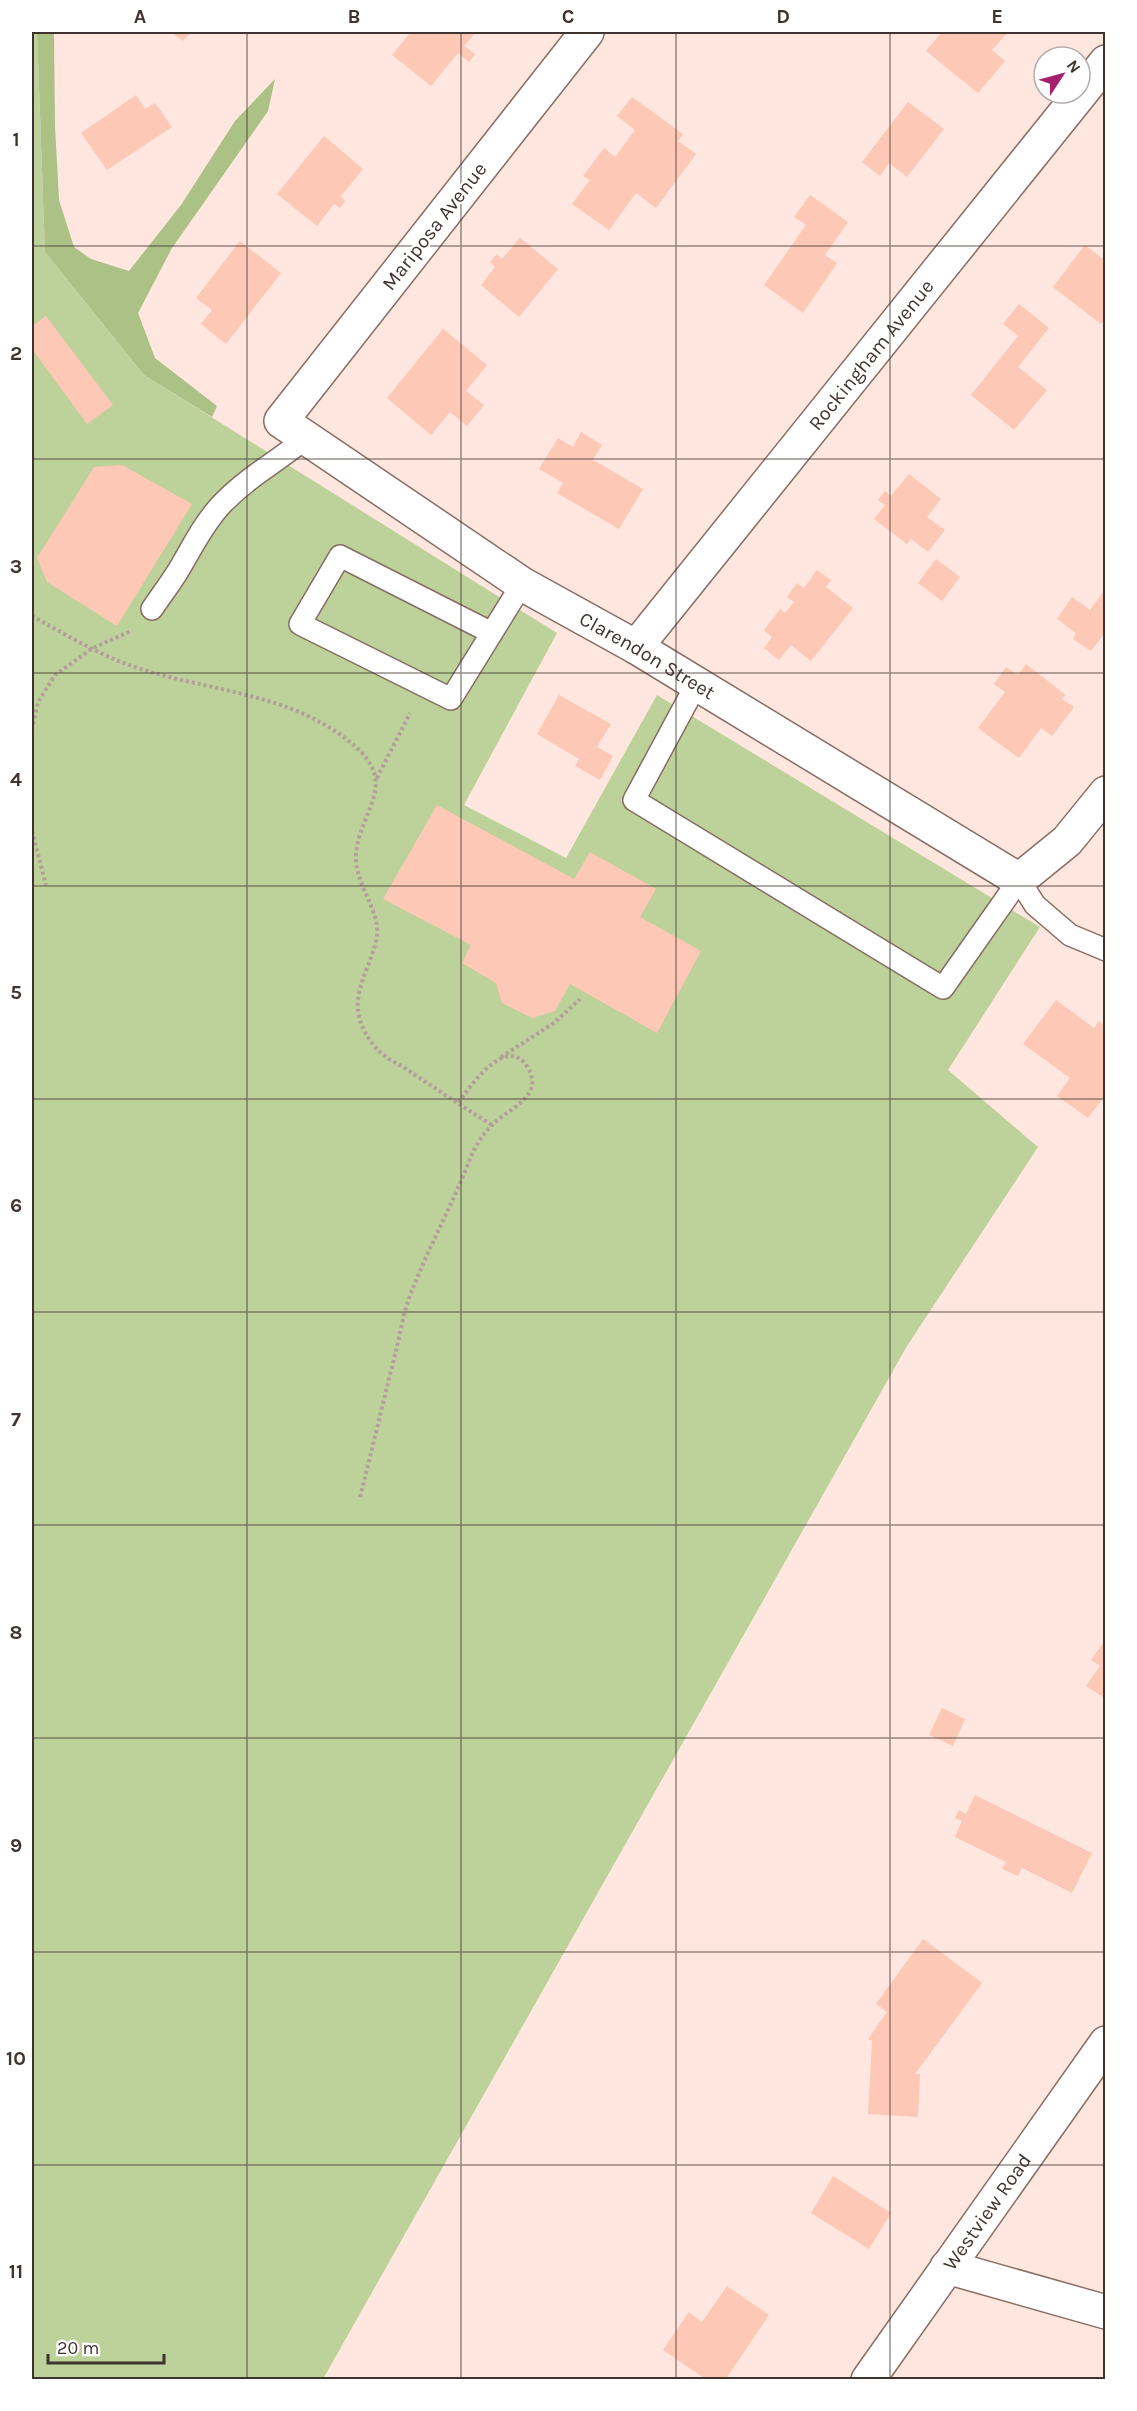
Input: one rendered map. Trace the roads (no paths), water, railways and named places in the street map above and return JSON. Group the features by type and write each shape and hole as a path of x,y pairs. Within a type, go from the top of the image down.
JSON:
{"street":[{"name":"Mariposa Avenue","path":"294,429 587,32"},
{"name":"Rockingham Avenue","path":"636,647 1106,62"},
{"name":"Clarendon Street","path":"294,429 522,584 636,647 1019,880"},
{"path":"1019,880 1067,841 1106,793"},
{"name":"Westview Road","path":"868,2379 1106,2043"},
{"path":"947,2267 1106,2312"}],"lane":[{"path":"152,609 177,573 200,530 222,504 259,471 287,454 294,429"},
{"path":"492,633 340,556 300,624 451,699 492,633 522,584"},
{"path":"696,685 634,800 943,988 1019,880 1035,905 1070,935 1106,950"}]}
